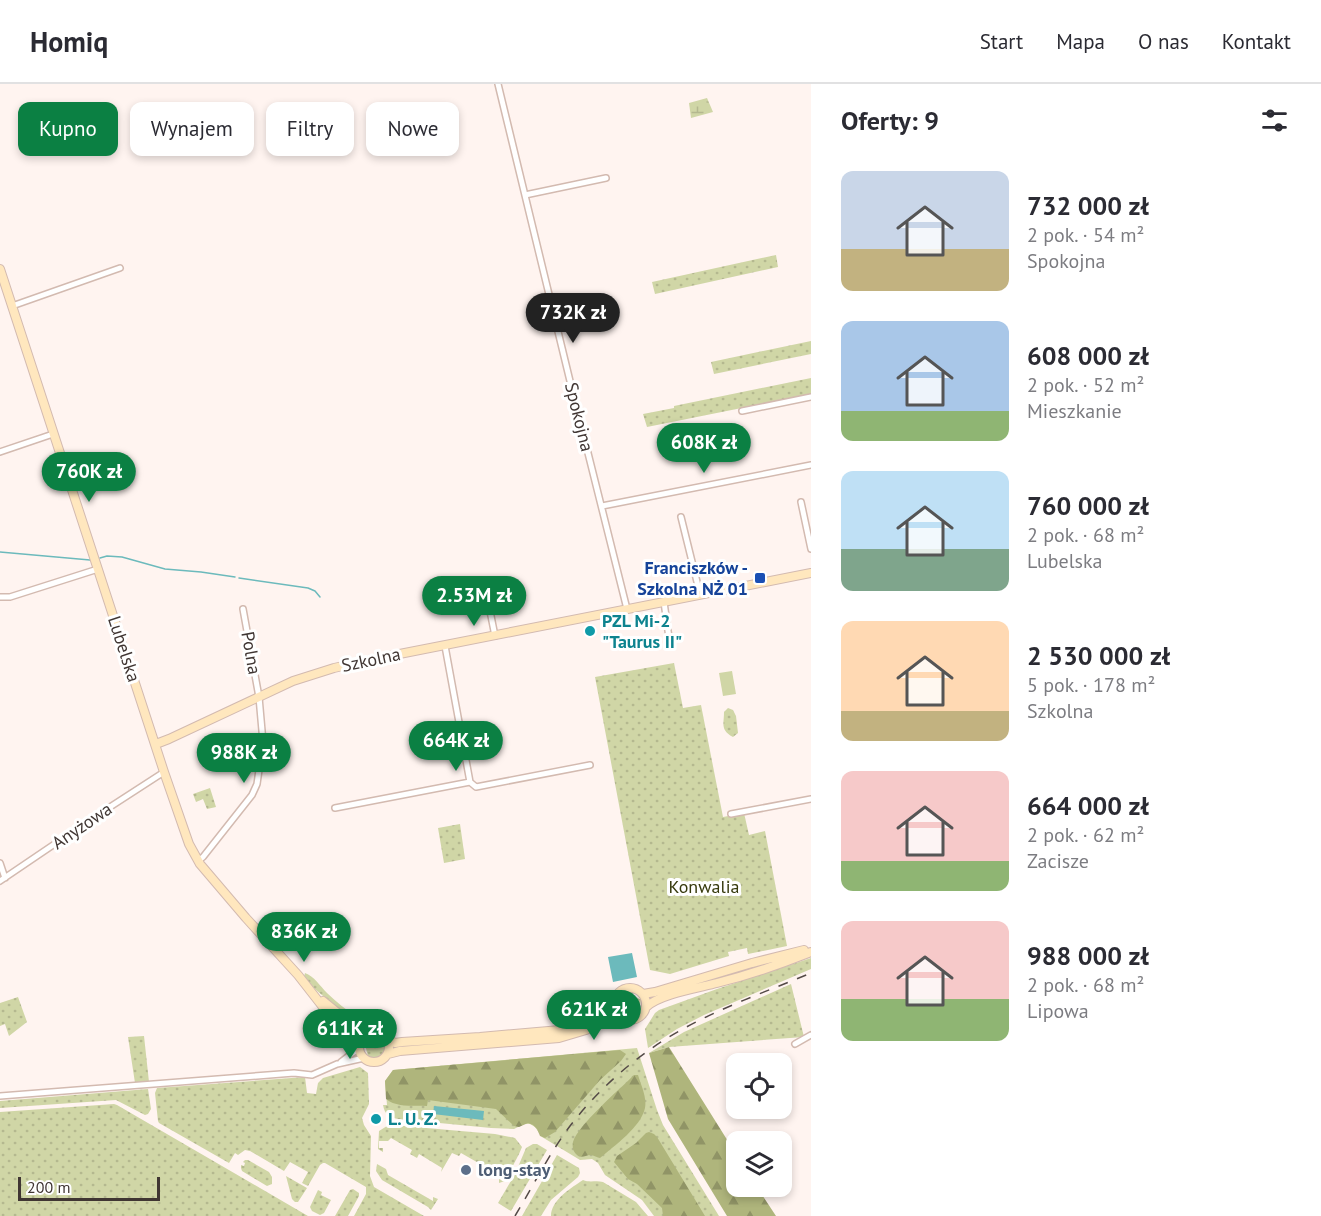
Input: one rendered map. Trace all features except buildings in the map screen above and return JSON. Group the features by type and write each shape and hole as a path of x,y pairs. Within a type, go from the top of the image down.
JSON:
{"main road":[{"name":"Lubelska","path":"0,269 189,844 198,861 226,895 313,992 323,1007 360,1045"},
{"name":"Szkolna","path":"156,744 293,681 326,670 811,573"},
{"path":"643,994 759,961 811,950"},
{"path":"646,1007 643,994 636,988 624,989 616,996 614,1005 619,1015 627,1020 635,1019 641,1016 650,1003 725,981 811,950"},
{"name":"Lubelska","path":"313,992 355,1027 367,1034"},
{"path":"388,1040 395,1042 455,1039 560,1030 592,1019 614,1005"},
{"path":"388,1054 400,1051 559,1038 586,1030 619,1015"},
{"path":"379,1032 388,1040 390,1048 384,1059 377,1062 364,1058 360,1045 367,1034 379,1032"}],"street":[{"name":"Spokojna","path":"498,84 627,609"},
{"path":"525,195 606,178"},
{"path":"12,306 120,268"},
{"path":"742,411 811,397"},
{"path":"0,452 53,434"},
{"path":"602,506 811,465"},
{"path":"801,502 811,549"},
{"path":"681,517 700,594"},
{"path":"0,597 10,597 98,569"},
{"path":"485,586 495,636"},
{"path":"664,602 670,645"},
{"name":"Polna","path":"198,861 249,799 255,788 263,742 259,697 243,609"},
{"path":"445,646 470,782 476,787 590,765"},
{"name":"Anyżowa","path":"3,879 164,772"},
{"path":"335,808 470,782"},
{"path":"731,814 811,799"},
{"path":"0,863 3,879"},
{"path":"795,1044 811,1035"},
{"path":"337,1064 360,1045"},
{"path":"0,1096 294,1073 312,1075 337,1064 364,1058"}],"green space":[{"path":"707,98 713,112 691,118 689,103"},
{"path":"776,255 778,267 655,294 652,282"},
{"path":"811,341 811,354 714,374 711,362"},
{"path":"811,378 811,394 647,427 643,414 674,408 674,406"},
{"name":"Konwalia","path":"674,663 683,708 701,705 723,817 744,813 749,835 765,831 787,946 748,954 747,948 728,952 729,956 670,974 650,970 595,677"},
{"path":"732,671 736,694 723,696 719,673"},
{"path":"728,708 733,710 736,716 738,733 733,737 726,732 724,726 724,712"},
{"path":"210,788 216,807 207,809 203,799 196,802 193,794"},
{"path":"460,824 465,859 444,863 438,828"},
{"path":"811,958 811,969 704,1015 648,1048 645,1029 659,1010"},
{"path":"305,973 334,1000 358,1018 355,1023 316,990 304,977"},
{"path":"791,984 804,1037 669,1047 649,1053 684,1032"},
{"path":"631,994 641,1000 638,1010 631,1013 621,1009 620,1005 624,996"},
{"path":"18,997 27,1022 9,1036 5,1024 0,1026 0,1003"},
{"path":"373,1035 382,1039 386,1047 385,1054 377,1059 368,1056 364,1041"},
{"path":"144,1036 149,1082 135,1083 128,1037"},
{"path":"669,1047 726,1138 726,1197 764,1197 776,1216 727,1216 668,1119 649,1053"},
{"path":"637,1048 663,1125 719,1216 654,1216 642,1200 605,1175 598,1163 592,1159 580,1160 542,1137 530,1124 514,1129 398,1119 388,1115 383,1105 387,1105 385,1081 393,1070"},
{"path":"620,1050 626,1054 621,1061 600,1080 555,1132 545,1138 540,1136 533,1125 528,1123 519,1127 514,1126 496,1109 428,1100 427,1106 406,1106 386,1099 385,1081 393,1070"},
{"path":"360,1067 368,1073 369,1104 362,1118 371,1136 370,1176 374,1187 424,1216 354,1216 366,1194 366,1187 325,1163 320,1165 308,1186 302,1183 308,1172 290,1162 284,1171 245,1150 238,1155 235,1153 229,1163 158,1121 155,1093 157,1088 305,1077 307,1093 316,1094 318,1083 323,1078"},
{"path":"634,1075 638,1075 645,1100 645,1108 638,1122 626,1136 600,1158 591,1155 582,1157 577,1155 573,1146 576,1135"},
{"path":"148,1089 151,1109 145,1115 116,1100 0,1108 0,1101"},
{"path":"114,1104 308,1216 0,1216 0,1112"},
{"path":"392,1125 495,1134 515,1138 522,1147 505,1181 499,1183 499,1179 503,1181 504,1178 498,1175 494,1177 496,1173 461,1153 459,1156 452,1153 441,1172 442,1168 419,1154 417,1158 410,1154 412,1150 391,1138 388,1141 379,1141 379,1148 383,1148 383,1152 378,1149 379,1131"},
{"path":"649,1132 657,1137 705,1216 663,1216 662,1208 637,1184 628,1179 614,1162 617,1156"},
{"path":"533,1144 547,1150 511,1211 498,1203 515,1174 526,1148"},
{"path":"557,1155 579,1168 578,1177 551,1200 541,1216 522,1216"},
{"path":"245,1160 269,1172 272,1184 267,1186 242,1171 241,1165 244,1166"},
{"path":"377,1164 386,1169 388,1175 433,1201 433,1197 438,1199 431,1210 382,1180 376,1171"},
{"path":"286,1176 307,1188 298,1202 292,1199"},
{"path":"583,1180 603,1182 636,1202 648,1216 551,1216 558,1200"},
{"path":"353,1189 359,1193 359,1196 348,1216 335,1216 350,1190"},
{"path":"318,1190 322,1192 321,1195 331,1200 324,1213 320,1215 312,1211 310,1207"}],"water":[{"path":"632,953 637,977 613,982 608,957"},
{"path":"434,1106 484,1111 483,1120 433,1114"}],"waterway":[{"path":"0,552 90,560"},
{"path":"100,558 122,557 165,569 235,577"},
{"path":"239,578 308,588 320,597"}],"railway":[{"path":"515,1216 570,1126 621,1072 665,1039 697,1022 811,973"}],"place":[{"name":"Franciszków - Szkolna NŻ 01","path":"760,578"},
{"name":"PZL Mi-2 \"Taurus II\"","path":"590,631"},
{"name":"L. U. Z.","path":"376,1119"},
{"name":"long-stay","path":"466,1170"}]}
